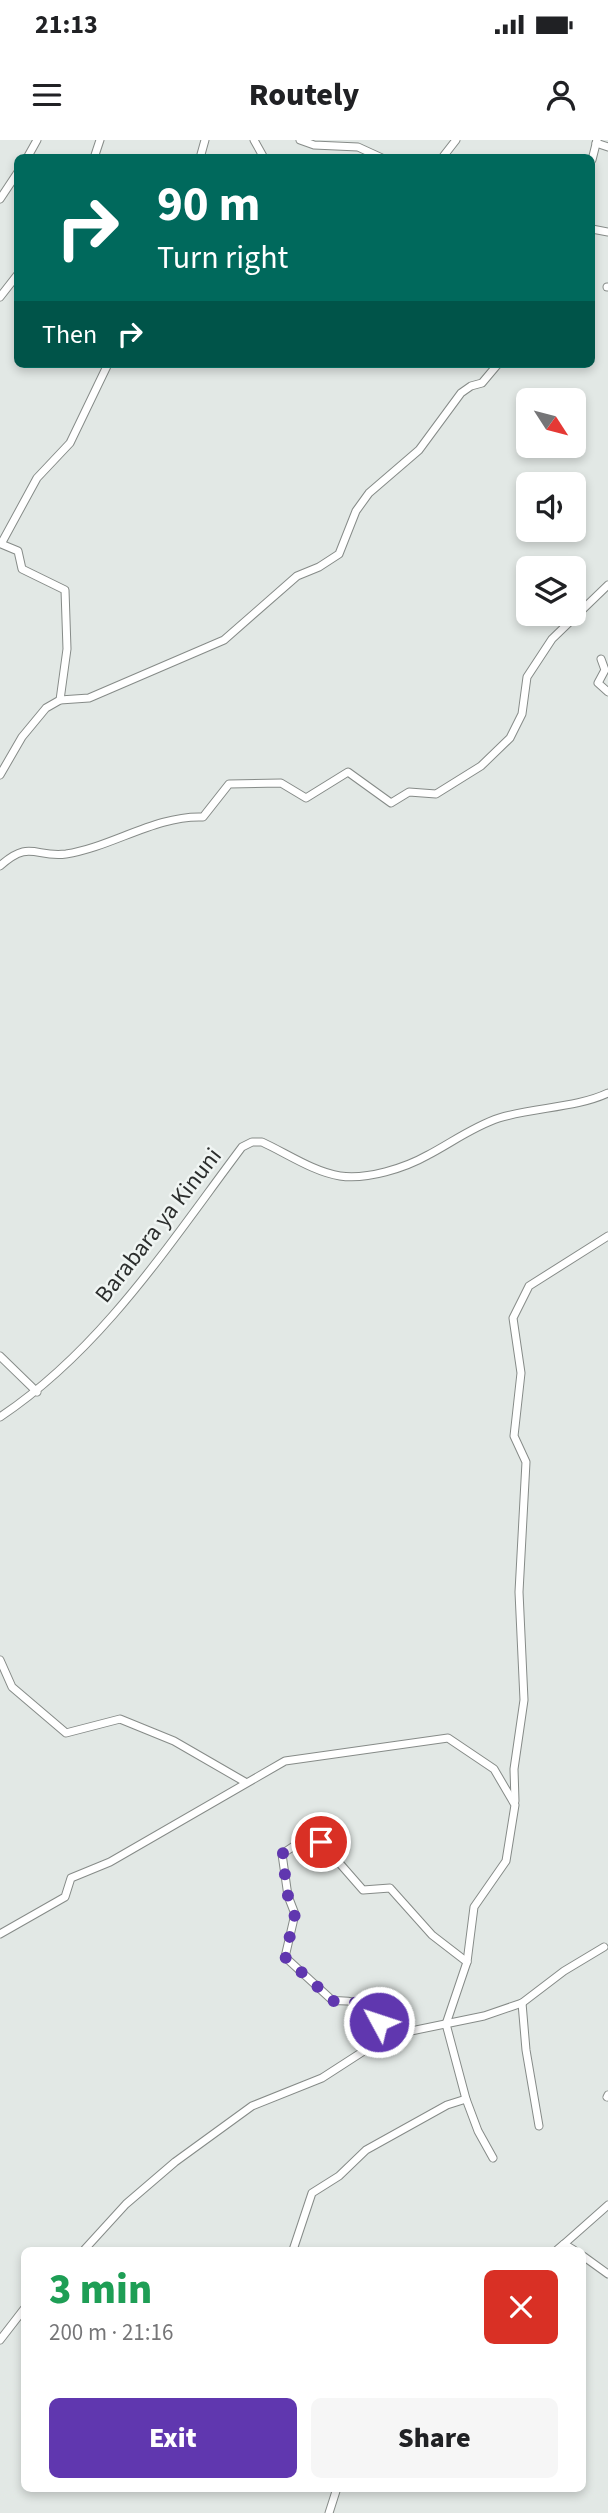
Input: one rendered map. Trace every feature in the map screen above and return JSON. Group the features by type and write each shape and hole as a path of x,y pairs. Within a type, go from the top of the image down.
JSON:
{"street":[{"path":"303,141 358,147 373,154"},
{"path":"596,142 608,147"},
{"path":"0,199 14,178"},
{"path":"0,298 14,279"},
{"path":"60,700 67,649 65,590 22,569 18,551 1,544 37,478 71,443 106,368"},
{"path":"0,775 22,737 46,708 60,700 89,698 223,640 297,576 319,567 339,554 356,511 369,493 418,450 461,393 482,383 495,368"},
{"path":"0,866 13,854 40,850 62,855 83,851 184,817 203,817 229,784 281,783 306,798 348,772 391,803 409,792 436,794 481,766 510,738 522,714 529,675 552,639 608,585"},
{"path":"601,659 605,670 598,682 608,692"},
{"name":"Barabara ya Kinuni","path":"0,1417 37,1392 92,1341 191,1217 242,1147 252,1142 262,1142 341,1177 362,1175 400,1168 496,1119 545,1106 589,1102 608,1093"},
{"path":"493,2158 478,2132 466,2099 446,2024 467,1962 474,1907 506,1861 515,1805 514,1769 524,1700 519,1592 526,1462 514,1436 521,1373 513,1318 529,1286 608,1236"},
{"path":"0,1356 37,1392"},
{"path":"0,1660 12,1687 66,1733 120,1719 174,1741 245,1782"},
{"path":"0,1934 65,1897 71,1878 110,1861 285,1761 448,1738 494,1769 515,1805"},
{"path":"387,2036 371,2009 352,2000 333,2001 285,1957 295,1914 288,1896 282,1854 306,1838 321,1842 363,1890 390,1888 432,1935 467,1962"},
{"path":"87,2247 126,2204 175,2162 252,2106 322,2078 387,2036 484,2016 522,2003 564,1970 604,1947"},
{"path":"522,2003 526,2050 540,2126"},
{"path":"294,2247 312,2193 339,2176 366,2150 447,2105 466,2099"},
{"path":"560,2247 608,2205"},
{"path":"564,2244 569,2247"},
{"path":"586,2258 608,2274"},
{"path":"0,2340 21,2313"},
{"path":"329,2513 336,2492"}],"route":[{"path":"321,1842 306,1838 282,1854 288,1896 295,1914 285,1957 333,2001 352,2000 371,2009 379,2022"}]}
